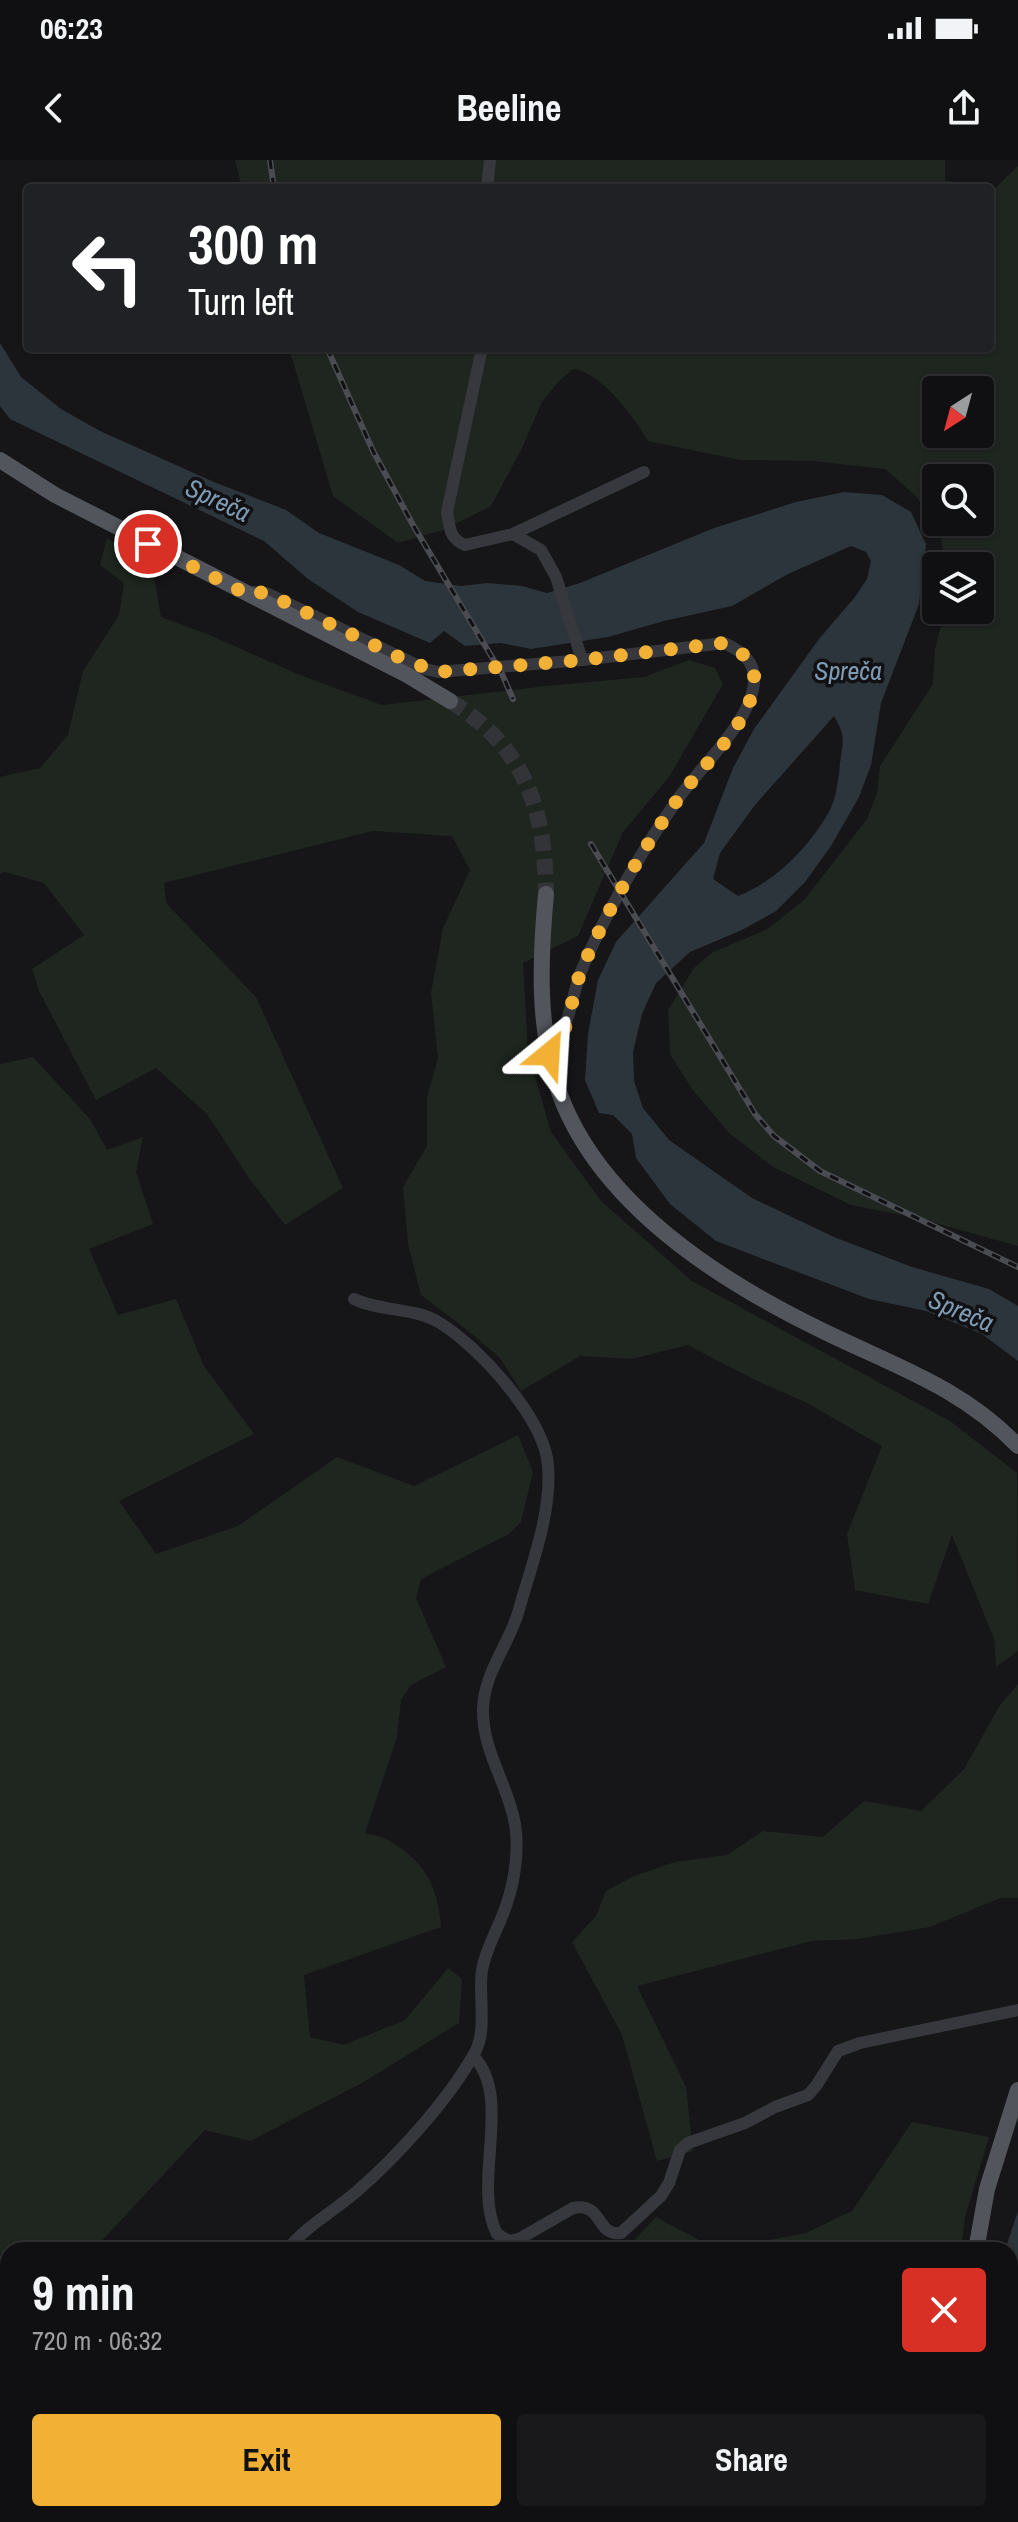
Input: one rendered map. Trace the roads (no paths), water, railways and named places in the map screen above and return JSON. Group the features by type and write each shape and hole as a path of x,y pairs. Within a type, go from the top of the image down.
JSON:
{"main road":[{"path":"0,460 55,495 407,675 450,701"},
{"path":"546,894 541,946 549,1054 569,1117 595,1158 656,1226 700,1262 755,1297 937,1383 990,1419 1018,1446"},
{"path":"977,2242 987,2189 1018,2090"}],"street":[{"path":"487,184 490,160"},
{"path":"481,352 447,512 451,535 465,545 513,534 644,472"},
{"path":"513,534 541,550 556,577 581,654"},
{"path":"249,595 266,593 425,669 438,672 581,654 724,643 738,649 747,658 753,668 754,684 742,717 678,798 627,884 581,971 564,1030 549,1054"},
{"path":"294,2242 308,2227 359,2189 393,2155 450,2089 473,2056 479,2040 484,1963 507,1905 517,1852 515,1823 488,1750 483,1708 492,1669 510,1636 535,1557 542,1522 547,1461 536,1430 512,1391 462,1340 440,1322 421,1314 379,1308 354,1299"},
{"path":"473,2056 484,2072 489,2088 488,2198 497,2234 509,2241 519,2239 573,2208 583,2206 592,2209 612,2234 621,2233 661,2196 669,2183 680,2150 688,2143 745,2123 775,2107 808,2095 838,2051 860,2043 1018,2010"}],"water":[{"name":"Spreča","path":"0,343 21,377 61,409 100,431 286,510 319,533 399,565 425,581 461,586 488,583 522,586 547,593 580,583 714,528 796,502 844,492 882,495 911,512 926,544 925,552 922,552 919,604 881,703 871,765 859,797 831,846 805,882 776,911 742,930 690,952 656,983 642,1014 633,1052 634,1081 643,1108 669,1140 752,1198 834,1237 912,1267 989,1289 1018,1306 1018,1361 982,1334 926,1311 869,1299 716,1241 670,1204 636,1158 632,1134 613,1115 599,1113 585,1080 588,1034 598,980 616,942 704,843 733,768 754,729 867,579 871,561 866,552 851,546 788,574 732,606 608,637 531,649 501,643 465,646 444,631 430,643 358,612 308,579 264,541 10,419 0,406","holes":["834,716 842,734 835,795 829,812 812,838 778,872 738,896 713,879 720,853 755,805"]},
{"path":"1018,2211 1018,2242 1008,2242"}],"tunnel":[{"path":"450,701 497,739 514,760 526,783 541,835 546,894"}],"railway":[{"path":"270,160 273,184"},
{"path":"329,352 373,451 413,525 502,674 513,699"},
{"path":"591,844 755,1114 774,1136 820,1171 1018,1267"}]}
